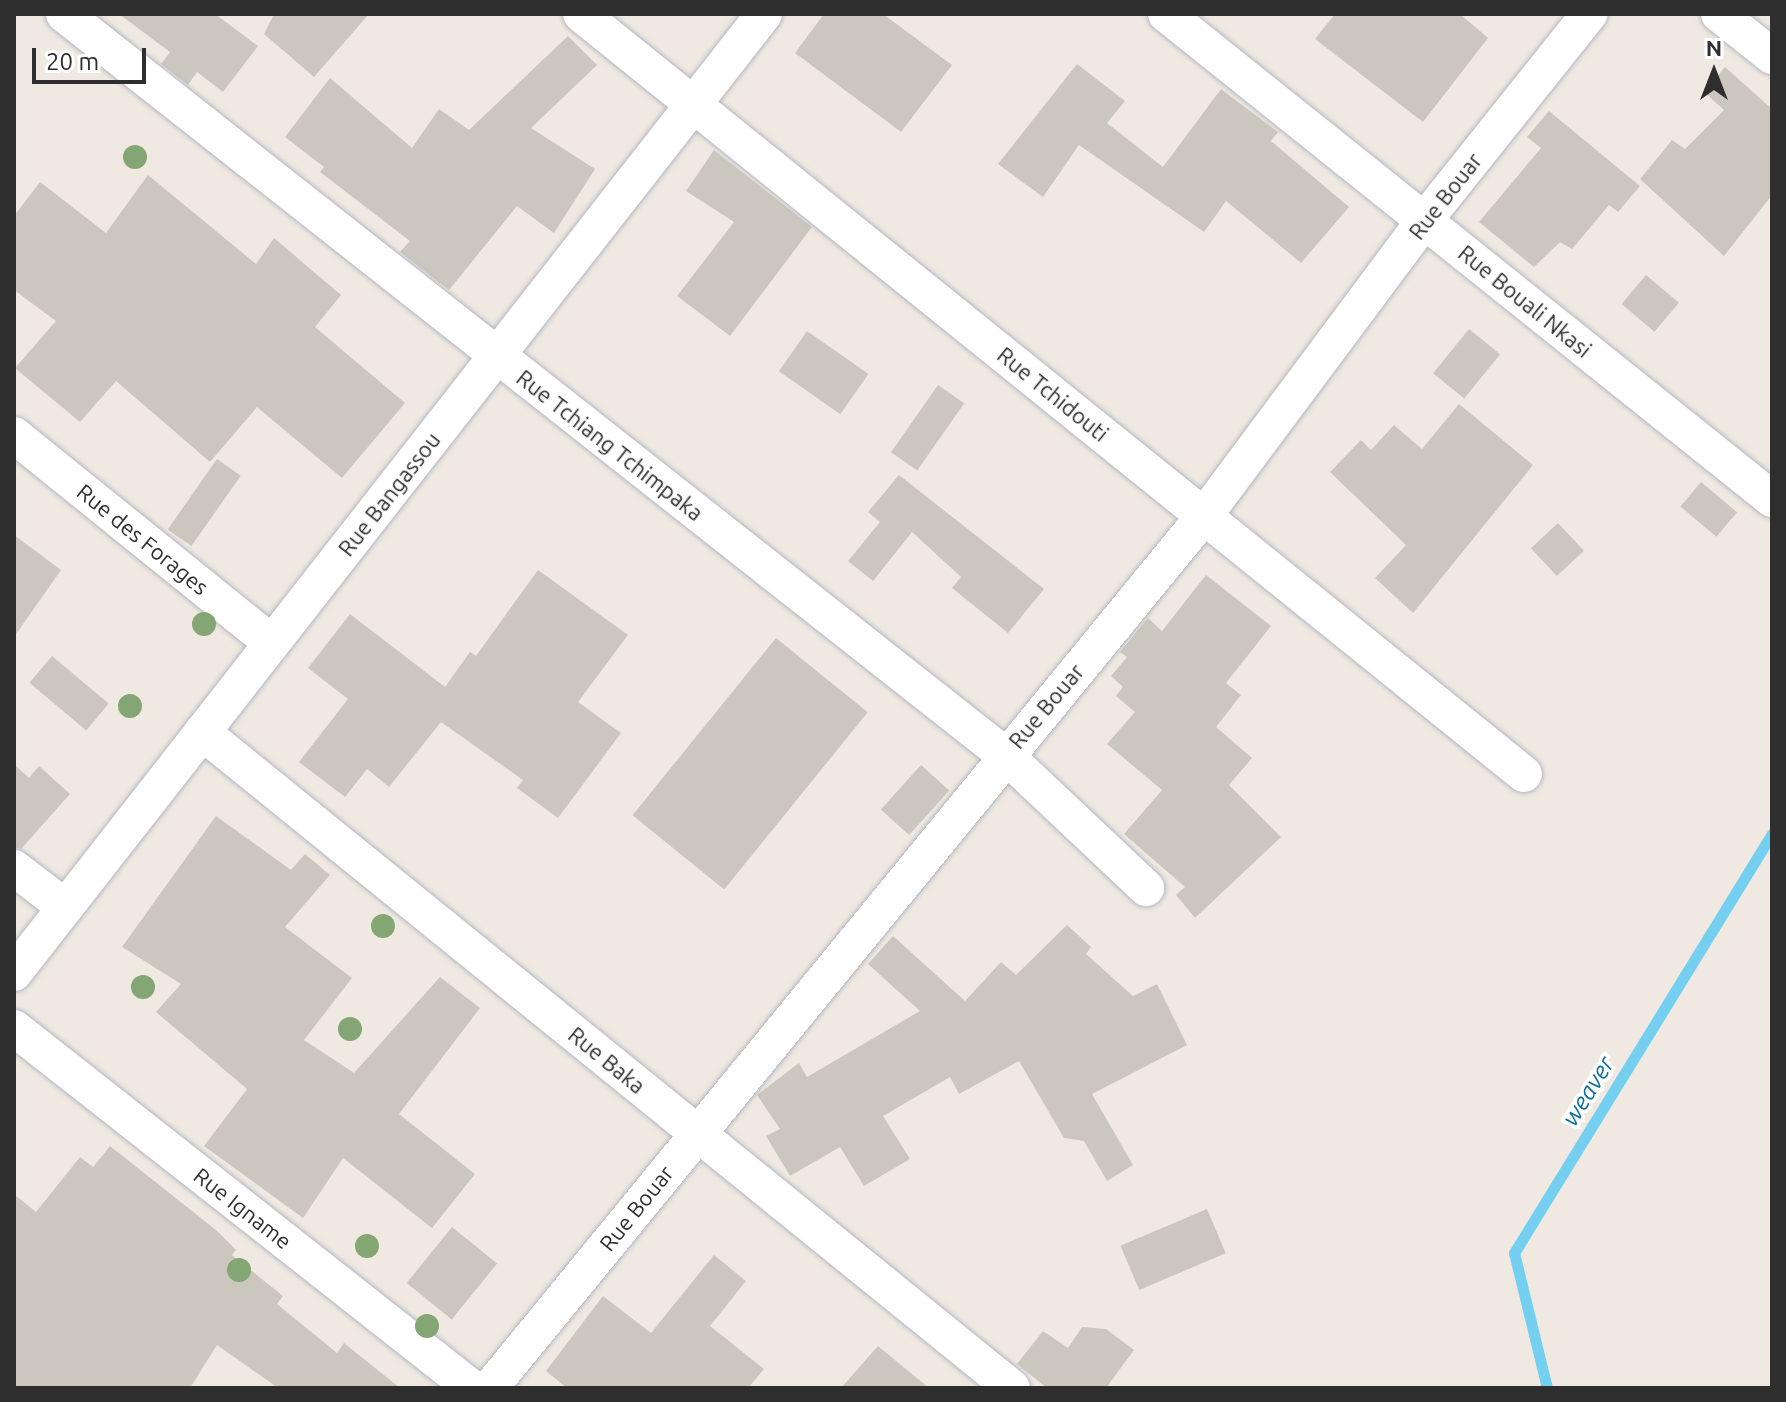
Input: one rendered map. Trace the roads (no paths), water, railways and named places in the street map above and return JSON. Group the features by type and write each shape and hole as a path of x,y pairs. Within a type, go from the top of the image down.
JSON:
{"street":[{"name":"Rue Tchiang Tchimpaka","path":"64,14 1005,755 1146,888"},
{"name":"Rue Tchidouti","path":"581,14 1524,774"},
{"name":"Rue Bangassou","path":"14,973 764,14"},
{"name":"Rue Bouali Nkasi","path":"1166,14 1772,499"},
{"name":"Rue Bouar","path":"490,1388 1005,755 1204,516 1424,221 1589,14"},
{"path":"1719,14 1772,56"},
{"name":"Rue des Forages","path":"14,435 272,643"},
{"name":"Rue Baka","path":"202,732 1012,1388"},
{"path":"14,868 65,907"},
{"name":"Rue Igname","path":"14,1028 472,1388"}],"waterway":[{"name":"weaver","path":"1547,1388 1514,1253 1772,834"}]}
